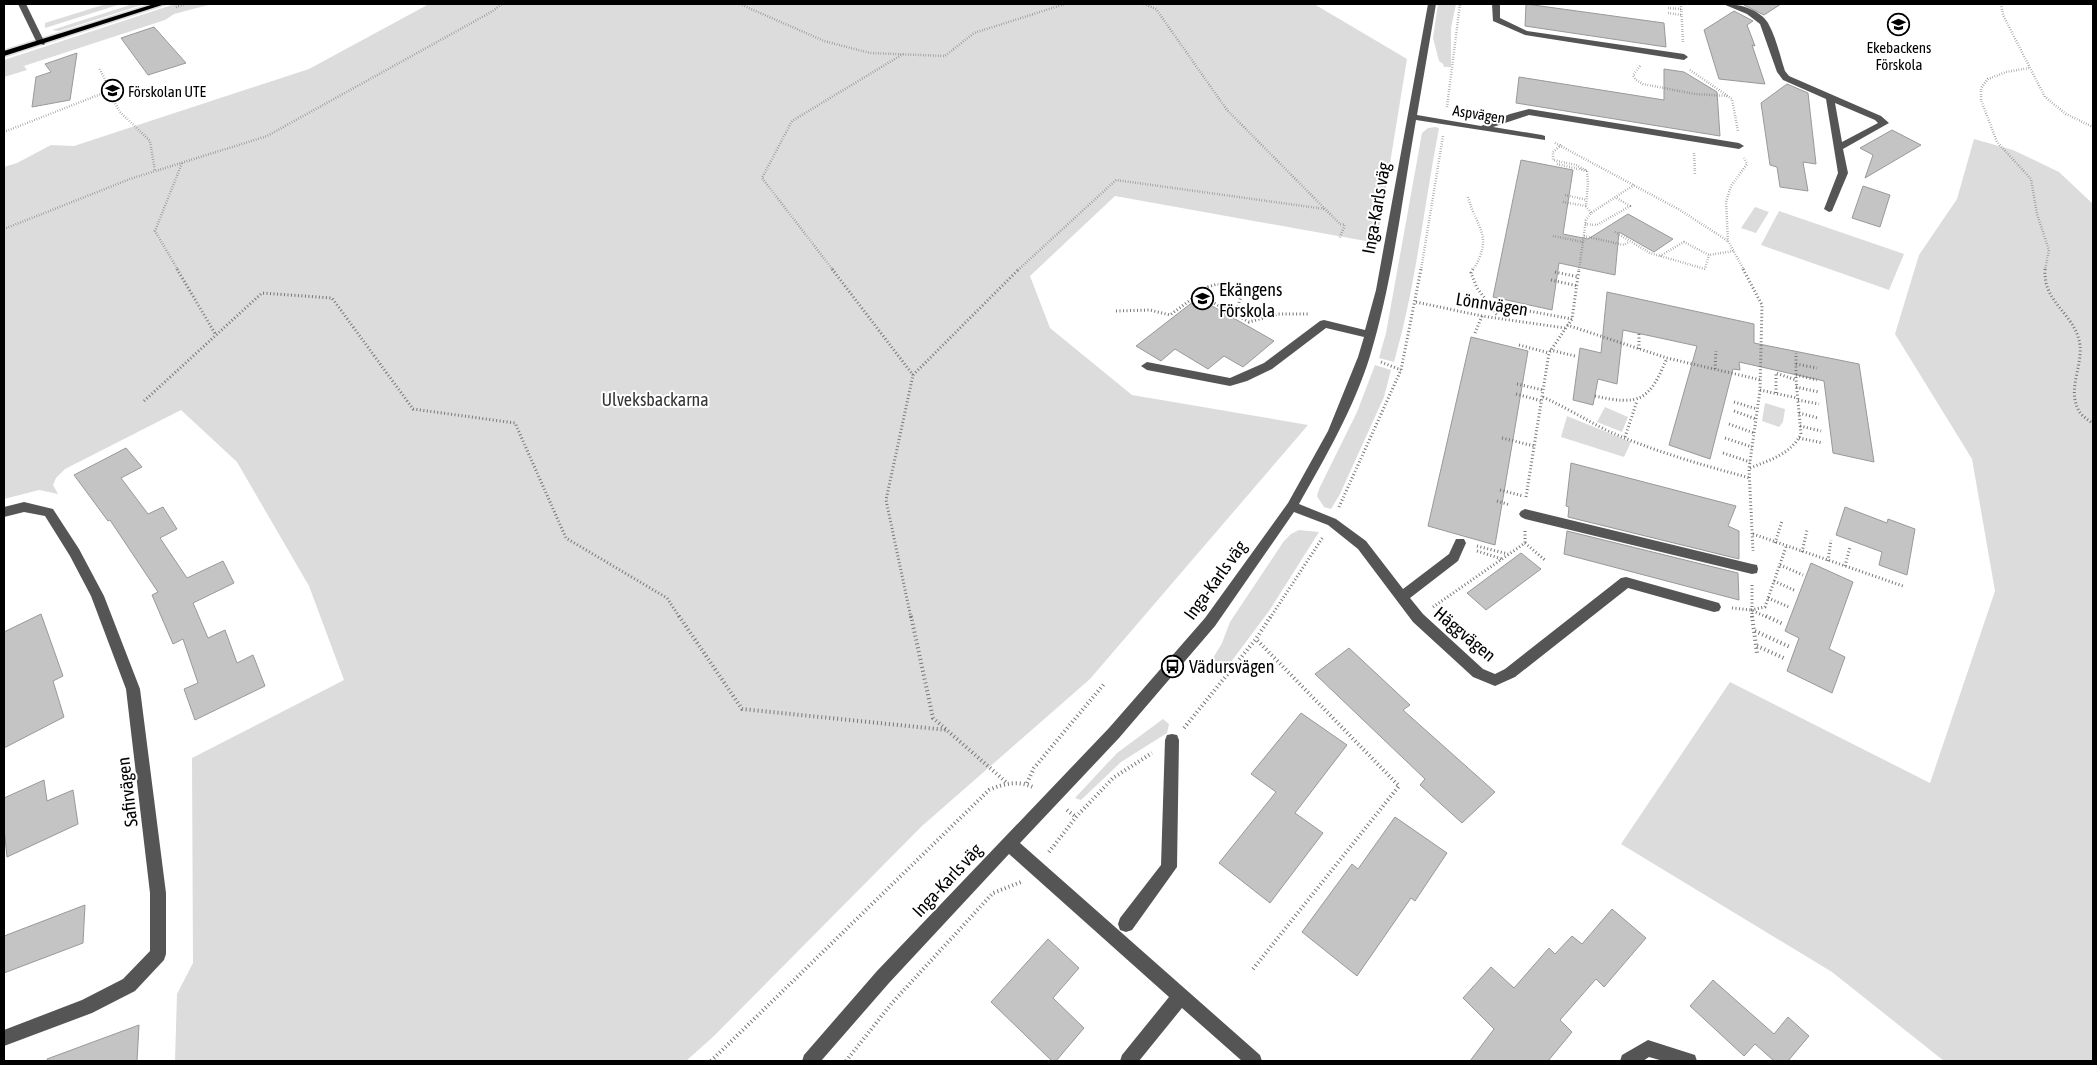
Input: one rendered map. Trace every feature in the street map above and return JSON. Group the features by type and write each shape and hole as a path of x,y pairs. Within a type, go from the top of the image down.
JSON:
{"main road":[{"path":"4,54 161,4"}],"street":[{"path":"22,4 41,42"},
{"name":"Inga-Karls väg","path":"810,1061 882,977 1132,714 1210,622 1292,506 1334,431 1364,357 1381,290 1432,4"},
{"path":"1496,4 1496,19 1525,33 1684,57"},
{"path":"1726,4 1750,8 1764,23 1781,72 1786,78 1878,118 1884,123 1838,148"},
{"path":"1829,209 1843,173 1830,98"},
{"path":"1483,128 1529,112 1739,146"},
{"name":"Aspvägen","path":"1411,117 1542,138"},
{"path":"1147,366 1230,382 1244,380 1262,370 1323,320 1370,335"},
{"name":"Häggvägen","path":"1292,506 1332,522 1362,545 1418,618 1478,673 1495,680 1510,674 1626,582 1714,606"},
{"name":"Safirvägen","path":"4,512 24,507 49,512 76,553 97,596 134,688 157,884 158,954 129,985 86,1006 4,1038"},
{"path":"1525,514 1752,569"},
{"path":"1402,597 1468,546"},
{"path":"1126,924 1169,867 1172,740"},
{"path":"1008,843 1254,1061"},
{"path":"1128,1061 1180,997"},
{"path":"1628,1061 1648,1048 1689,1061"}],"path":[{"path":"4,229 130,179 267,136 493,11 502,4"},
{"path":"740,4 824,42 870,52 945,56 974,33 1066,4"},
{"path":"1144,4 1156,9 1226,110 1340,224 1345,225 1338,239"},
{"path":"1681,4 1684,57 1687,68 1728,96 1734,104 1739,146 1747,164 1729,189 1726,201 1730,234 1728,241"},
{"path":"2001,4 2003,15 2045,97 2066,114 2093,128"},
{"path":"1668,8 1681,9"},
{"path":"1668,13 1682,15"},
{"path":"1640,50 1640,65 1633,75 1636,80 1643,84 1704,95 1728,96"},
{"path":"903,54 792,121 762,178 913,374"},
{"path":"4,132 106,92 109,87 99,68"},
{"path":"2029,68 2006,72 1988,79 1981,88 1980,100 1997,142 2031,179 2037,214 2049,250 2045,271 2046,284 2052,299 2070,321 2078,340 2080,359 2073,390 2079,412 2093,424"},
{"path":"106,92 111,96 120,112 150,141 155,171"},
{"path":"1542,138 1561,145 1714,230 1728,241 1762,305 1761,380 1749,469 1753,534 1751,610 1757,653"},
{"path":"1561,145 1553,152 1553,160 1578,165 1588,171"},
{"path":"182,163 155,231 216,335"},
{"path":"1557,164 1588,171"},
{"path":"1588,171 1586,206 1590,213"},
{"path":"1006,782 933,718 886,500 913,374 1015,272 1116,180 1325,209"},
{"path":"1500,490 1526,497 1549,352 1572,319 1585,224 1590,213 1634,185"},
{"path":"1565,195 1587,200"},
{"path":"1468,197 1471,209 1484,233 1483,254 1471,273 1477,288 1498,317"},
{"path":"1585,224 1596,225 1630,206 1616,197"},
{"path":"1563,202 1586,206"},
{"path":"1615,232 1629,242 1660,256 1705,269 1709,255"},
{"path":"1553,236 1584,242"},
{"path":"1584,236 1624,245 1629,242"},
{"path":"1660,256 1684,242 1709,255 1734,251"},
{"path":"1555,272 1579,277"},
{"path":"1551,280 1578,286"},
{"path":"1116,311 1150,310 1170,314 1200,295 1208,287 1217,284 1243,290 1238,306 1232,313"},
{"path":"144,401 262,293 332,298 413,409 515,423 566,538 667,598 742,709 947,730"},
{"path":"1200,295 1249,322 1256,318 1296,313 1323,320"},
{"name":"Lönnvägen","path":"1416,302 1482,316 1566,326 1667,358 1761,380"},
{"path":"1523,310 1572,319"},
{"path":"1475,333 1482,316"},
{"path":"1639,334 1639,349"},
{"path":"1519,344 1549,352 1575,356"},
{"path":"1715,369 1716,350"},
{"path":"1749,469 1788,450 1800,438 1796,387 1796,353"},
{"path":"1625,437 1637,401 1653,388 1667,358"},
{"path":"1376,361 1401,370"},
{"path":"1796,364 1817,368"},
{"path":"1776,393 1776,373 1796,380"},
{"path":"1796,375 1817,380"},
{"path":"1517,384 1544,390"},
{"path":"1796,387 1820,392"},
{"path":"1760,390 1819,404"},
{"path":"1516,394 1558,403 1590,422 1625,437 1691,461 1750,478"},
{"path":"1595,396 1618,401 1637,401"},
{"path":"1734,402 1758,409"},
{"path":"1734,411 1756,418"},
{"path":"1799,413 1818,418"},
{"path":"1729,424 1754,433"},
{"path":"1800,426 1821,431"},
{"path":"1502,438 1534,446"},
{"path":"1725,438 1752,447"},
{"path":"1800,438 1823,443"},
{"path":"1723,453 1750,462"},
{"path":"1775,543 1782,521"},
{"path":"1802,552 1807,530"},
{"path":"1753,534 1903,586"},
{"path":"1828,561 1831,540"},
{"path":"1418,618 1524,542 1546,561"},
{"path":"1468,546 1508,554"},
{"path":"1468,546 1502,559"},
{"path":"1751,610 1765,607 1786,547"},
{"path":"1845,566 1850,547"},
{"path":"1780,565 1802,575"},
{"path":"1774,581 1796,591"},
{"path":"1768,598 1790,607"},
{"path":"1751,610 1783,624"},
{"path":"1754,630 1790,646"},
{"path":"1253,969 1399,786 1256,638"},
{"path":"1756,646 1786,659"},
{"path":"1027,783 1034,768 1104,684"},
{"path":"711,1061 989,790 1006,782 1027,783 1076,817"},
{"path":"846,1061 892,1003 993,893 1019,884 1035,867"}],"green space":[{"path":"106,4 121,4 45,28 45,23"},
{"path":"133,4 145,4 59,31 52,30"},
{"path":"175,4 212,4 174,14 165,20 24,66 27,70 4,77 4,60"},
{"name":"Ulveksbackarna","path":"429,4 1314,4 1407,59 1377,243 1115,196 1030,276 1050,328 1132,395 1308,425 1090,679 922,826 714,1036 686,1061 175,1061 177,994 193,963 192,758 344,680 309,586 237,462 181,410 65,469 56,478 53,485 58,494 39,490 4,499 4,167 17,163 51,145 74,146 309,69"},
{"path":"1438,4 1456,4 1451,28 1451,67 1444,67 1439,61 1433,38"},
{"path":"1428,128 1439,128 1419,245 1402,333 1394,362 1379,358 1386,333 1422,133"},
{"path":"1974,139 2013,150 2059,172 2093,204 2093,1061 1944,1061 1832,972 1621,844 1730,682 1930,783 1995,591 1972,459 1895,334 1919,255 1957,199"},
{"path":"1755,207 1769,212 1756,233 1741,228"},
{"path":"1779,211 1904,254 1889,290 1761,245"},
{"path":"1375,365 1391,370 1384,397 1340,494 1331,509 1324,507 1317,496 1319,489 1357,412"},
{"path":"1765,403 1785,409 1783,422 1779,427 1762,421"},
{"path":"1605,407 1628,417 1622,432 1597,422"},
{"path":"1567,416 1631,442 1624,457 1561,437"},
{"path":"1299,530 1319,532 1269,611 1222,674 1209,665 1222,643 1230,622 1284,541 1291,534"},
{"path":"1163,719 1169,724 1167,733 1121,762 1081,800 1075,798 1117,753"}],"building":[{"path":"1526,4 1664,23 1666,47 1525,26"},
{"path":"1745,4 1781,4 1764,15"},
{"path":"1734,11 1753,21 1747,25 1755,46 1752,45 1765,84 1719,79 1704,30"},
{"path":"154,27 186,63 148,75 121,38"},
{"path":"77,53 70,100 32,107 36,77 51,72 45,64"},
{"path":"1664,69 1684,72 1717,92 1720,136 1516,103 1519,77 1664,100"},
{"path":"1787,84 1808,93 1816,164 1803,162 1808,191 1780,187 1777,167 1770,165 1761,103"},
{"path":"1892,130 1921,145 1865,178 1873,155 1860,148"},
{"path":"1521,160 1573,170 1563,234 1588,239 1628,214 1673,239 1654,252 1619,232 1615,275 1559,263 1552,310 1493,297"},
{"path":"1863,186 1890,195 1880,227 1852,218"},
{"path":"1607,292 1754,324 1754,343 1859,364 1874,462 1833,453 1824,381 1739,362 1740,370 1733,369 1710,459 1669,445 1697,346 1623,330 1617,384 1598,379 1593,405 1573,400 1580,348 1601,353"},
{"path":"1198,298 1274,341 1243,367 1224,356 1208,369 1175,349 1161,361 1136,346"},
{"path":"1471,337 1528,351 1495,545 1428,526"},
{"path":"126,448 142,467 121,478 148,514 163,507 177,529 160,538 187,578 223,561 234,583 193,603 208,638 225,630 237,663 253,655 265,686 195,720 184,689 198,683 183,639 173,644 152,595 158,592 110,520 108,521 74,475"},
{"path":"1571,463 1736,506 1728,526 1739,531 1739,559 1568,517 1569,507 1566,506"},
{"path":"1845,507 1887,523 1888,519 1915,529 1907,575 1879,565 1882,552 1836,535"},
{"path":"1567,531 1738,573 1739,600 1564,554"},
{"path":"1521,553 1541,569 1486,610 1467,593"},
{"path":"1811,563 1853,582 1829,649 1845,657 1832,693 1787,671 1799,638 1785,631"},
{"path":"41,614 63,676 53,681 64,717 4,748 4,632"},
{"path":"1349,648 1410,705 1403,710 1495,792 1462,823 1420,785 1425,779 1315,674"},
{"path":"1301,713 1347,745 1295,813 1323,833 1270,903 1219,863 1276,792 1251,774"},
{"path":"44,780 47,801 73,790 78,824 7,857 4,828 4,798"},
{"path":"1395,817 1447,853 1415,901 1411,898 1357,976 1302,932 1352,864 1358,869"},
{"path":"85,905 83,943 4,973 4,936"},
{"path":"1612,909 1646,938 1604,987 1596,979 1560,1020 1572,1032 1548,1061 1470,1061 1494,1029 1463,998 1491,967 1514,988 1549,948 1555,954 1572,936 1582,944"},
{"path":"1048,939 1079,968 1053,998 1084,1028 1056,1061 1052,1061 991,1002"},
{"path":"1713,980 1774,1034 1788,1017 1809,1036 1788,1061 1774,1061 1755,1044 1744,1056 1690,1006"},
{"path":"139,1025 137,1061 48,1061 47,1059"}],"place":[{"name":"Ekebackens Förskola","path":"1899,24"},
{"name":"Förskolan UTE","path":"112,91"},
{"name":"Ekängens Förskola","path":"1203,299"},
{"name":"Vädursvägen","path":"1173,666"}]}
